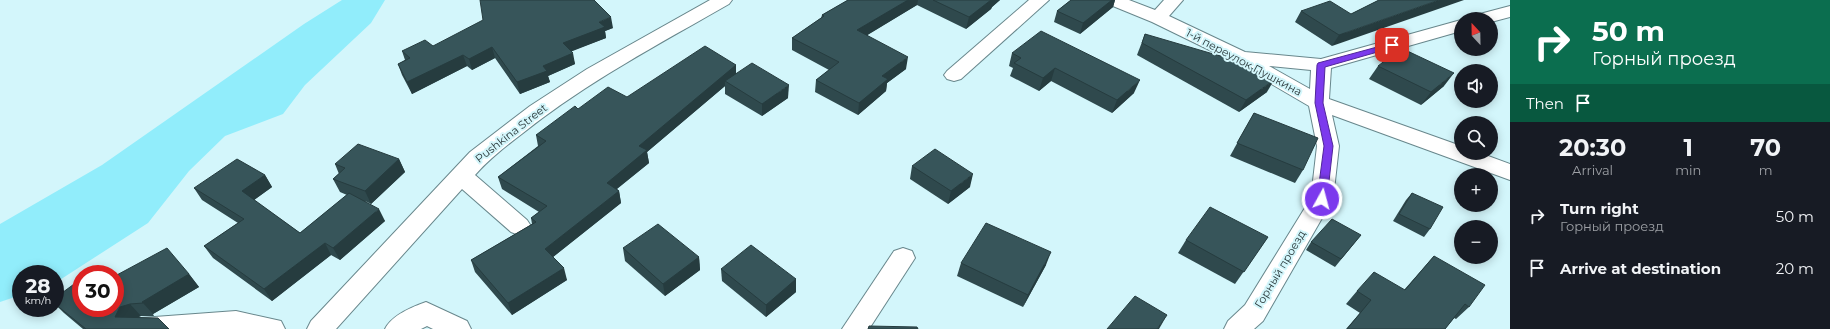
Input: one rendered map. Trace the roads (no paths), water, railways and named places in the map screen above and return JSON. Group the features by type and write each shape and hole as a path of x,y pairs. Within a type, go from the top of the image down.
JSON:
{"street":[{"name":"Pushkina Street","path":"320,329 478,157 543,106 594,73 723,0"},
{"path":"954,75 1040,0"},
{"name":"1-й переулок Пушкина","path":"1114,0 1158,18 1239,57 1319,103 1510,172"},
{"path":"1158,18 1174,0"},
{"path":"1498,14 1510,11"},
{"path":"1239,57 1321,65 1454,27"},
{"name":"Горный проезд","path":"1237,329 1254,313 1322,199 1328,146 1319,103 1321,65"},
{"path":"462,175 519,226"},
{"path":"855,329 903,258"},
{"path":"398,329 426,313 458,329"},
{"path":"141,329 236,322 272,329"}]}
